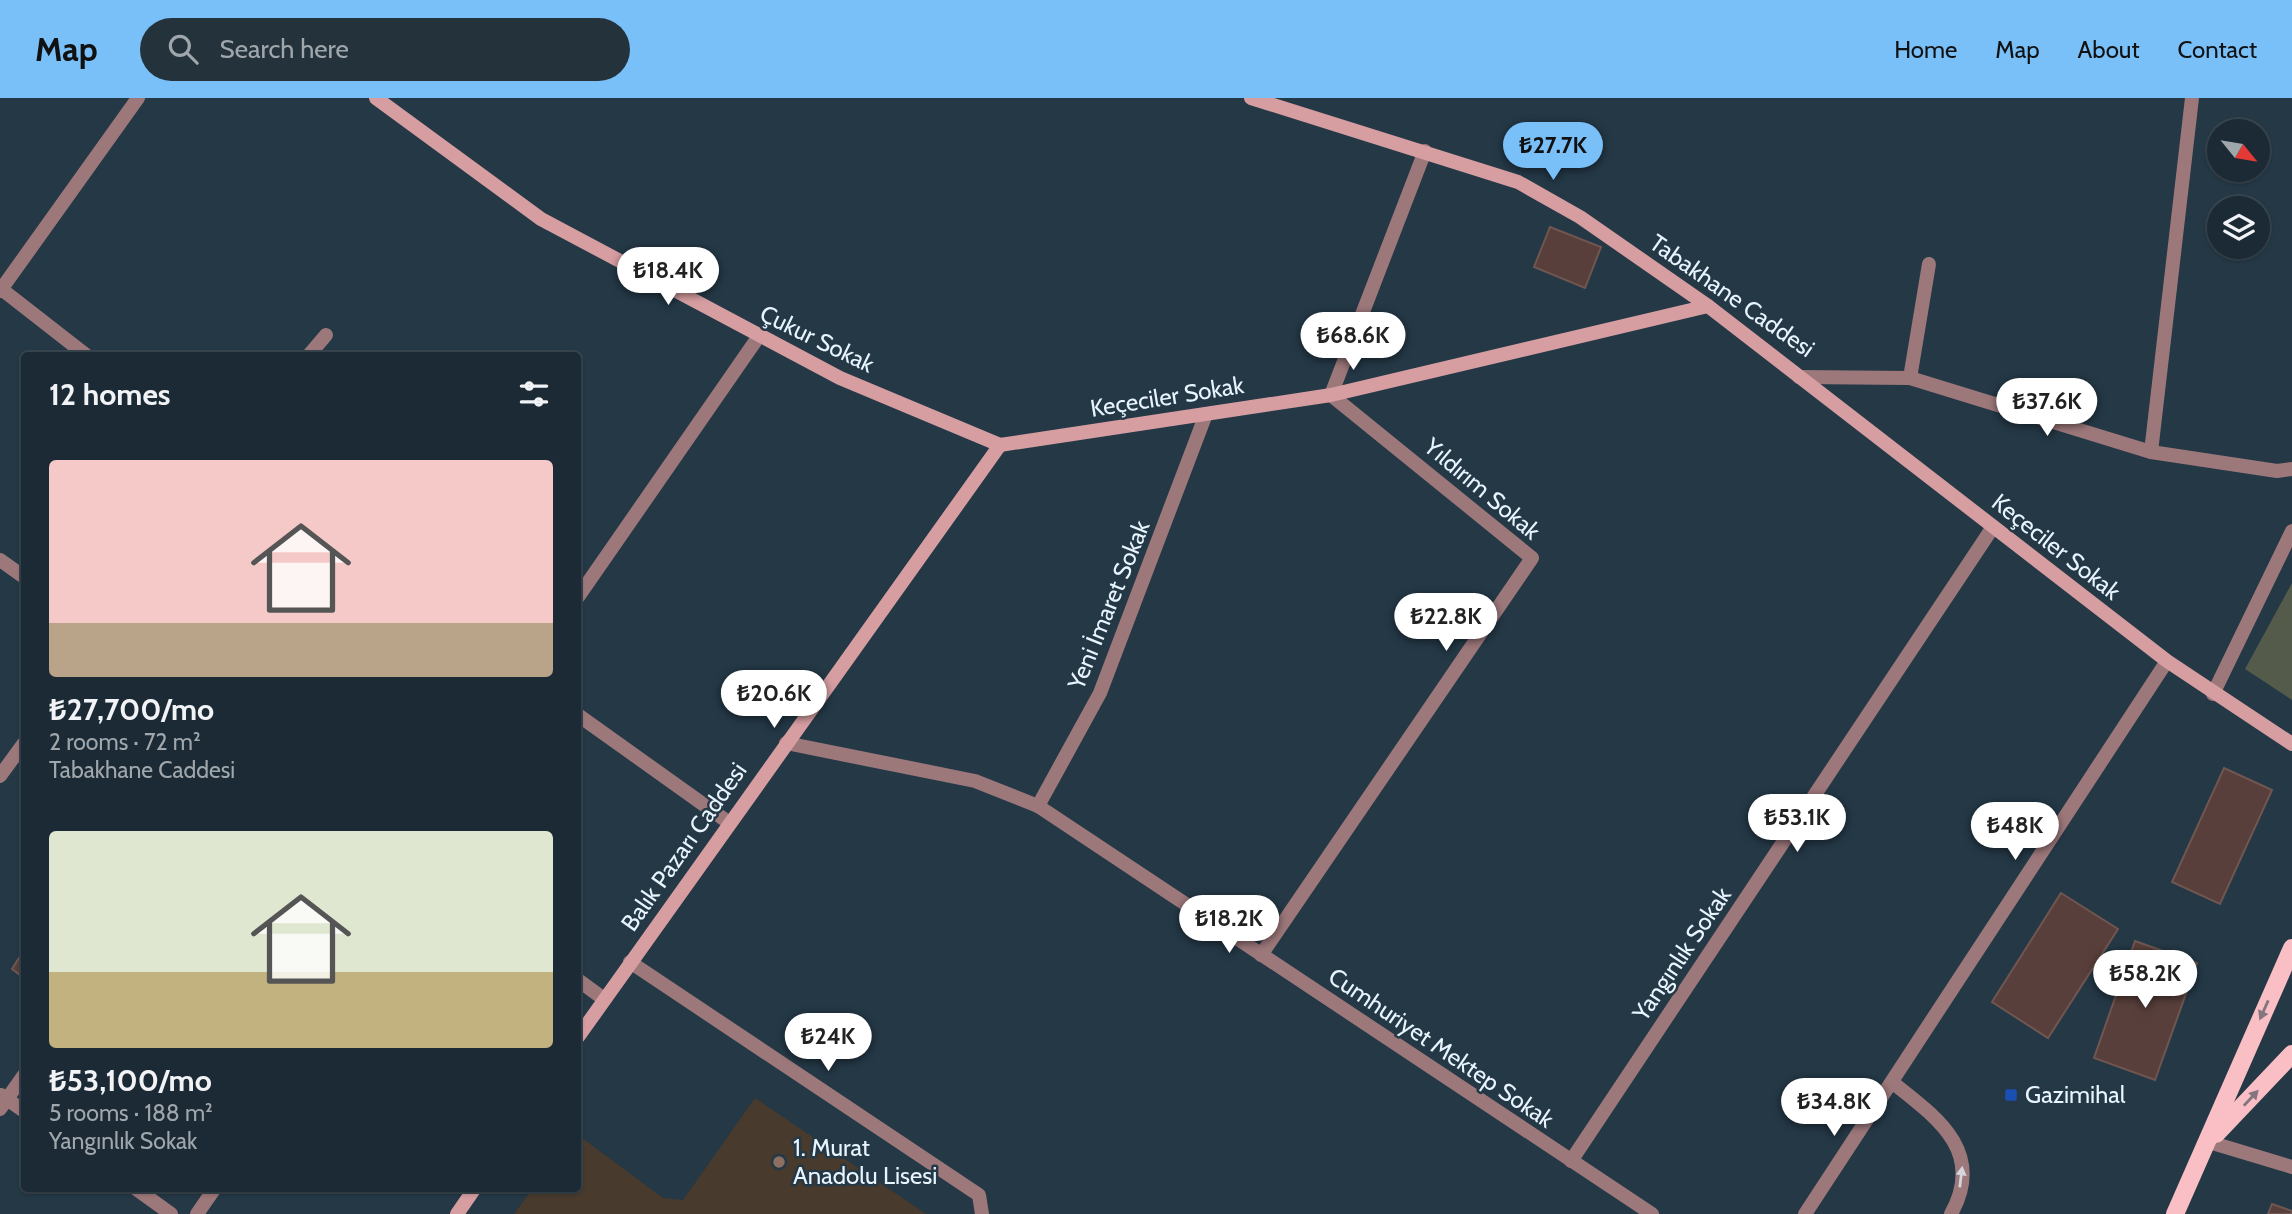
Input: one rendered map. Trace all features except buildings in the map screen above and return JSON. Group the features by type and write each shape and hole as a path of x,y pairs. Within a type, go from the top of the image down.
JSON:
{"main road":[{"path":"2175,1214 2209,1142 2292,948"},
{"path":"2209,1142 2292,1054"}],"street":[{"path":"82,352 0,289 138,98"},
{"name":"Çukur Sokak","path":"376,98 541,219 840,378 1000,445"},
{"name":"Tabakhane Caddesi","path":"1251,98 1518,182 1580,217 1708,306 1799,377 1910,378 2151,452 2277,471 2292,469"},
{"path":"2151,452 2192,98"},
{"path":"1331,395 1425,151"},
{"path":"1910,378 1928,264"},
{"name":"Keçeciler Sokak","path":"1000,445 1331,395 1708,306"},
{"path":"312,352 326,335"},
{"path":"581,593 759,336"},
{"name":"Keçeciler Sokak","path":"1799,377 2167,661 2292,744"},
{"name":"Yıldırım Sokak","path":"1261,956 1532,558 1331,395"},
{"name":"Yeni İmaret Sokak","path":"1038,806 1101,693 1206,414"},
{"name":"Balık Pazarı Caddesi","path":"581,1033 728,822 1000,445"},
{"name":"Yangınlık Sokak","path":"1571,1161 1993,527"},
{"path":"2213,694 2292,531"},
{"path":"0,559 21,575"},
{"path":"1805,1214 2167,661"},
{"path":"581,717 728,822"},
{"name":"Cumhuriyet Mektep Sokak","path":"786,743 975,781 1038,806 1652,1214"},
{"path":"0,776 21,747"},
{"path":"630,962 979,1195 982,1214"},
{"path":"581,982 604,999"},
{"path":"21,1079 2,1101 21,1110"},
{"path":"1892,1082 1940,1120 1954,1139 1962,1165 1958,1202 1951,1214"},
{"path":"2209,1142 2292,1167"},
{"path":"141,1192 171,1214"},
{"path":"197,1214 212,1192"},
{"path":"457,1214 472,1192"}],"shaded area":[{"name":"1. Murat Anadolu Lisesi","path":"755,1098 926,1214 514,1214 530,1192 581,1192 581,1137 663,1198 683,1200"}],"green space":[{"path":"2292,583 2292,700 2245,669"}],"place":[{"name":"Gazimihal","path":"2011,1095"},
{"name":"1. Murat Anadolu Lisesi","path":"779,1162"}]}
